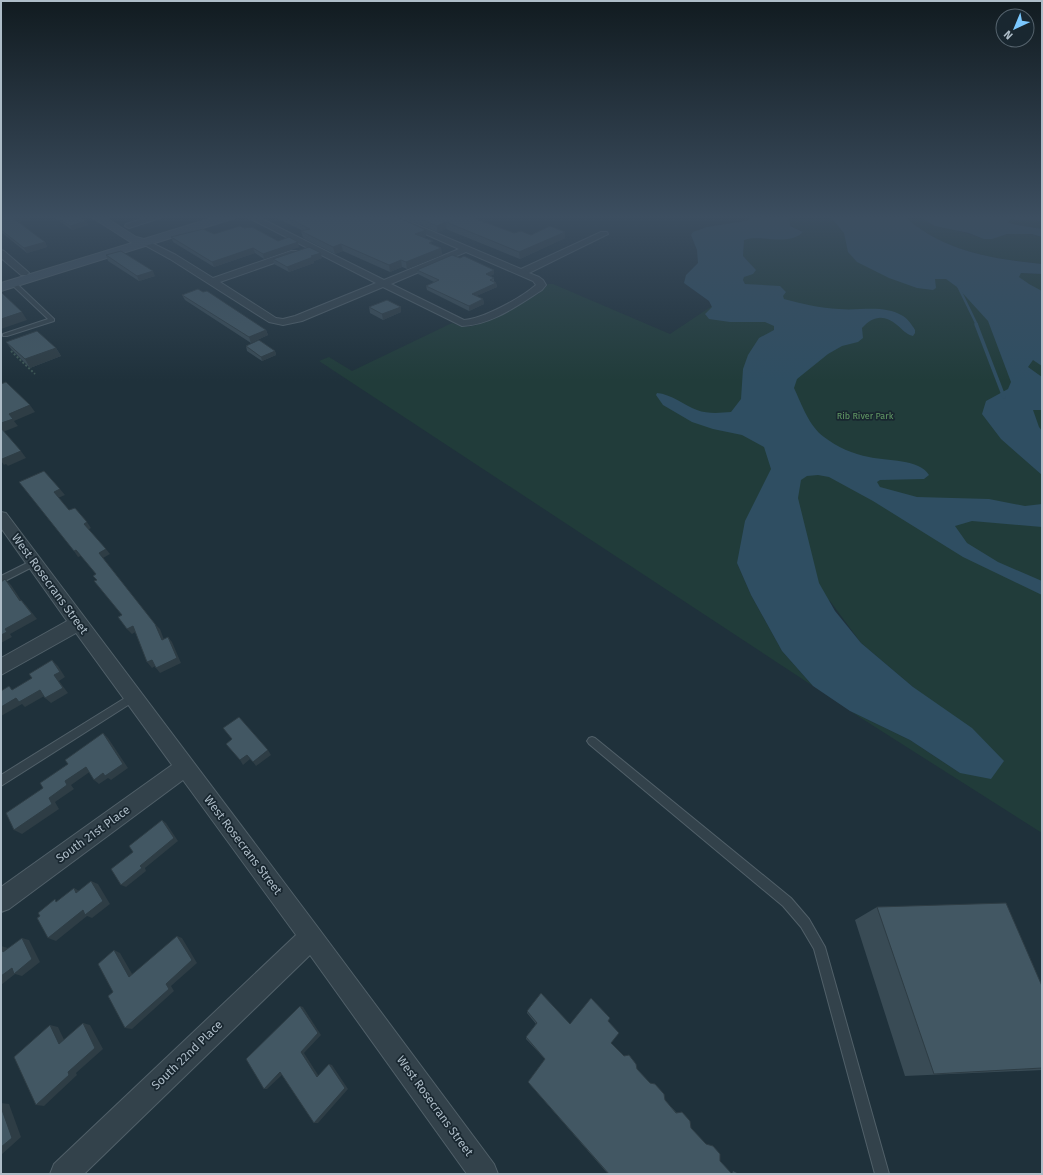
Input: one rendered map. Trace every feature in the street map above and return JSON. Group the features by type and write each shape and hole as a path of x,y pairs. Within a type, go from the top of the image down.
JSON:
{"main road":[{"path":"5,283 24,273 32,271"},
{"path":"5,283 43,271"}],"street":[{"path":"195,271 273,320 283,322 298,319 415,271"},
{"path":"212,282 243,271"},
{"path":"357,271 457,321 470,323 482,320 539,288 540,282 517,271"},
{"path":"522,273 527,271"},
{"name":"West Rosecrans Street","path":"1,517 484,1174"},
{"path":"1,667 78,623"},
{"name":"South 21st Place","path":"1,901 186,767"},
{"name":"South 22nd Place","path":"64,1174 311,937"}],"lane":[{"path":"5,283 52,320 5,335"},
{"path":"1,580 35,562"},
{"path":"1,781 133,697"},
{"path":"592,741 787,902 799,914 810,929 819,947 882,1174"}],"path":[{"path":"11,351 35,374"}],"green space":[{"name":"Rib River Park","path":"754,271 1001,271 1019,276 1020,273 1042,274 1042,833 850,711 910,740 960,773 913,687 861,643 830,601 737,563 751,595 782,651 813,686 319,361 329,357 352,371 452,323 467,327 485,322 523,303 543,290 548,284 553,284 670,334 745,284 743,280 744,277"}],"water":[{"path":"690,271 755,271 753,274 744,277 743,280 745,284 780,286 786,292 783,296 784,299 825,308 888,310 905,317 915,330 913,336 906,333 888,319 874,319 862,328 863,338 858,342 842,346 828,354 797,379 794,388 806,415 814,427 834,444 851,452 863,456 911,463 925,470 929,475 924,479 880,480 877,482 880,487 917,497 989,499 1025,506 1042,504 1042,527 972,521 955,526 967,543 998,562 1042,581 1042,595 963,557 873,501 829,477 818,475 807,476 801,480 798,498 819,583 835,611 861,643 913,687 972,728 1004,761 991,779 960,773 910,740 850,711 813,686 782,651 751,595 737,563 745,521 771,469 764,447 742,435 713,429 692,422 663,405 656,395 657,393 667,395 692,408 705,412 731,412 741,399 743,369 748,355 759,338 774,330 774,326 765,322 730,322 709,319 705,314 712,307 709,301 684,283 686,275"},
{"path":"875,271 1042,271 1042,274 1021,273 1019,277 1042,291 1042,366 1033,360 1028,367 1042,377 1042,410 1033,410 1042,431 1042,475 1001,439 982,414 986,401 1008,389 1011,382 988,321 957,287 946,279 935,279 936,288 933,290 917,288 889,278"}],"building":[{"path":"129,271 153,271 137,276"},
{"path":"419,271 492,271 486,274 494,278 490,280 496,283 472,294 483,299 469,306 426,286 439,280"},
{"path":"198,289 203,292 207,291 266,330 249,337 182,295"},
{"path":"1,292 22,312 1,319"},
{"path":"387,300 401,307 382,314 369,307"},
{"path":"37,331 56,348 25,359 6,342"},
{"path":"259,340 275,351 261,357 246,346"},
{"path":"6,382 30,405 9,414 13,419 1,423 1,384"},
{"path":"1,428 21,451 2,459 1,458"},
{"path":"44,471 60,489 54,492 69,510 75,508 87,522 84,524 106,549 99,553 155,624 162,640 168,637 177,658 156,668 152,660 147,662 133,626 127,629 118,617 122,615 94,581 97,580 93,576 96,574 76,550 74,551 19,482"},
{"path":"5,579 20,601 21,600 32,614 5,629 7,632 1,635 1,582"},
{"path":"52,660 60,672 54,675 63,688 45,698 40,690 19,702 16,698 1,707 1,691 9,686 12,690 32,678 29,674"},
{"path":"239,717 268,750 253,762 247,755 240,760 226,744 232,739 223,728"},
{"path":"103,733 123,764 105,776 103,773 94,780 86,767 65,781 67,785 49,798 52,804 14,830 6,813 43,788 40,783 68,764 65,760"},
{"path":"162,820 174,838 140,866 142,868 121,885 111,869 133,852 129,846"},
{"path":"91,881 103,901 85,915 83,910 48,938 37,918 40,916 38,913 55,899 56,902 74,888 76,893"},
{"path":"1006,903 1042,986 1042,1068 934,1074 877,907"},
{"path":"177,936 192,960 166,984 169,989 125,1028 108,996 113,992 98,964 114,950 129,977"},
{"path":"22,938 32,959 14,974 12,968 1,976 1,948 3,952"},
{"path":"541,993 570,1024 591,998 610,1018 608,1021 619,1033 611,1043 624,1056 629,1055 636,1064 637,1069 650,1083 655,1084 664,1094 665,1100 676,1113 682,1112 690,1121 691,1128 706,1144 713,1146 720,1154 720,1161 732,1174 609,1174 528,1082 545,1059 526,1037 537,1023 527,1011"},
{"path":"300,1006 318,1033 301,1052 317,1077 329,1064 345,1088 314,1123 280,1072 264,1089 246,1059"},
{"path":"83,1023 95,1048 68,1072 69,1075 36,1105 14,1057 50,1025 59,1044"},
{"path":"1,1107 12,1138 1,1147"}],"waterway":[{"path":"958,286 977,325"},
{"path":"976,324 1004,397"}]}
